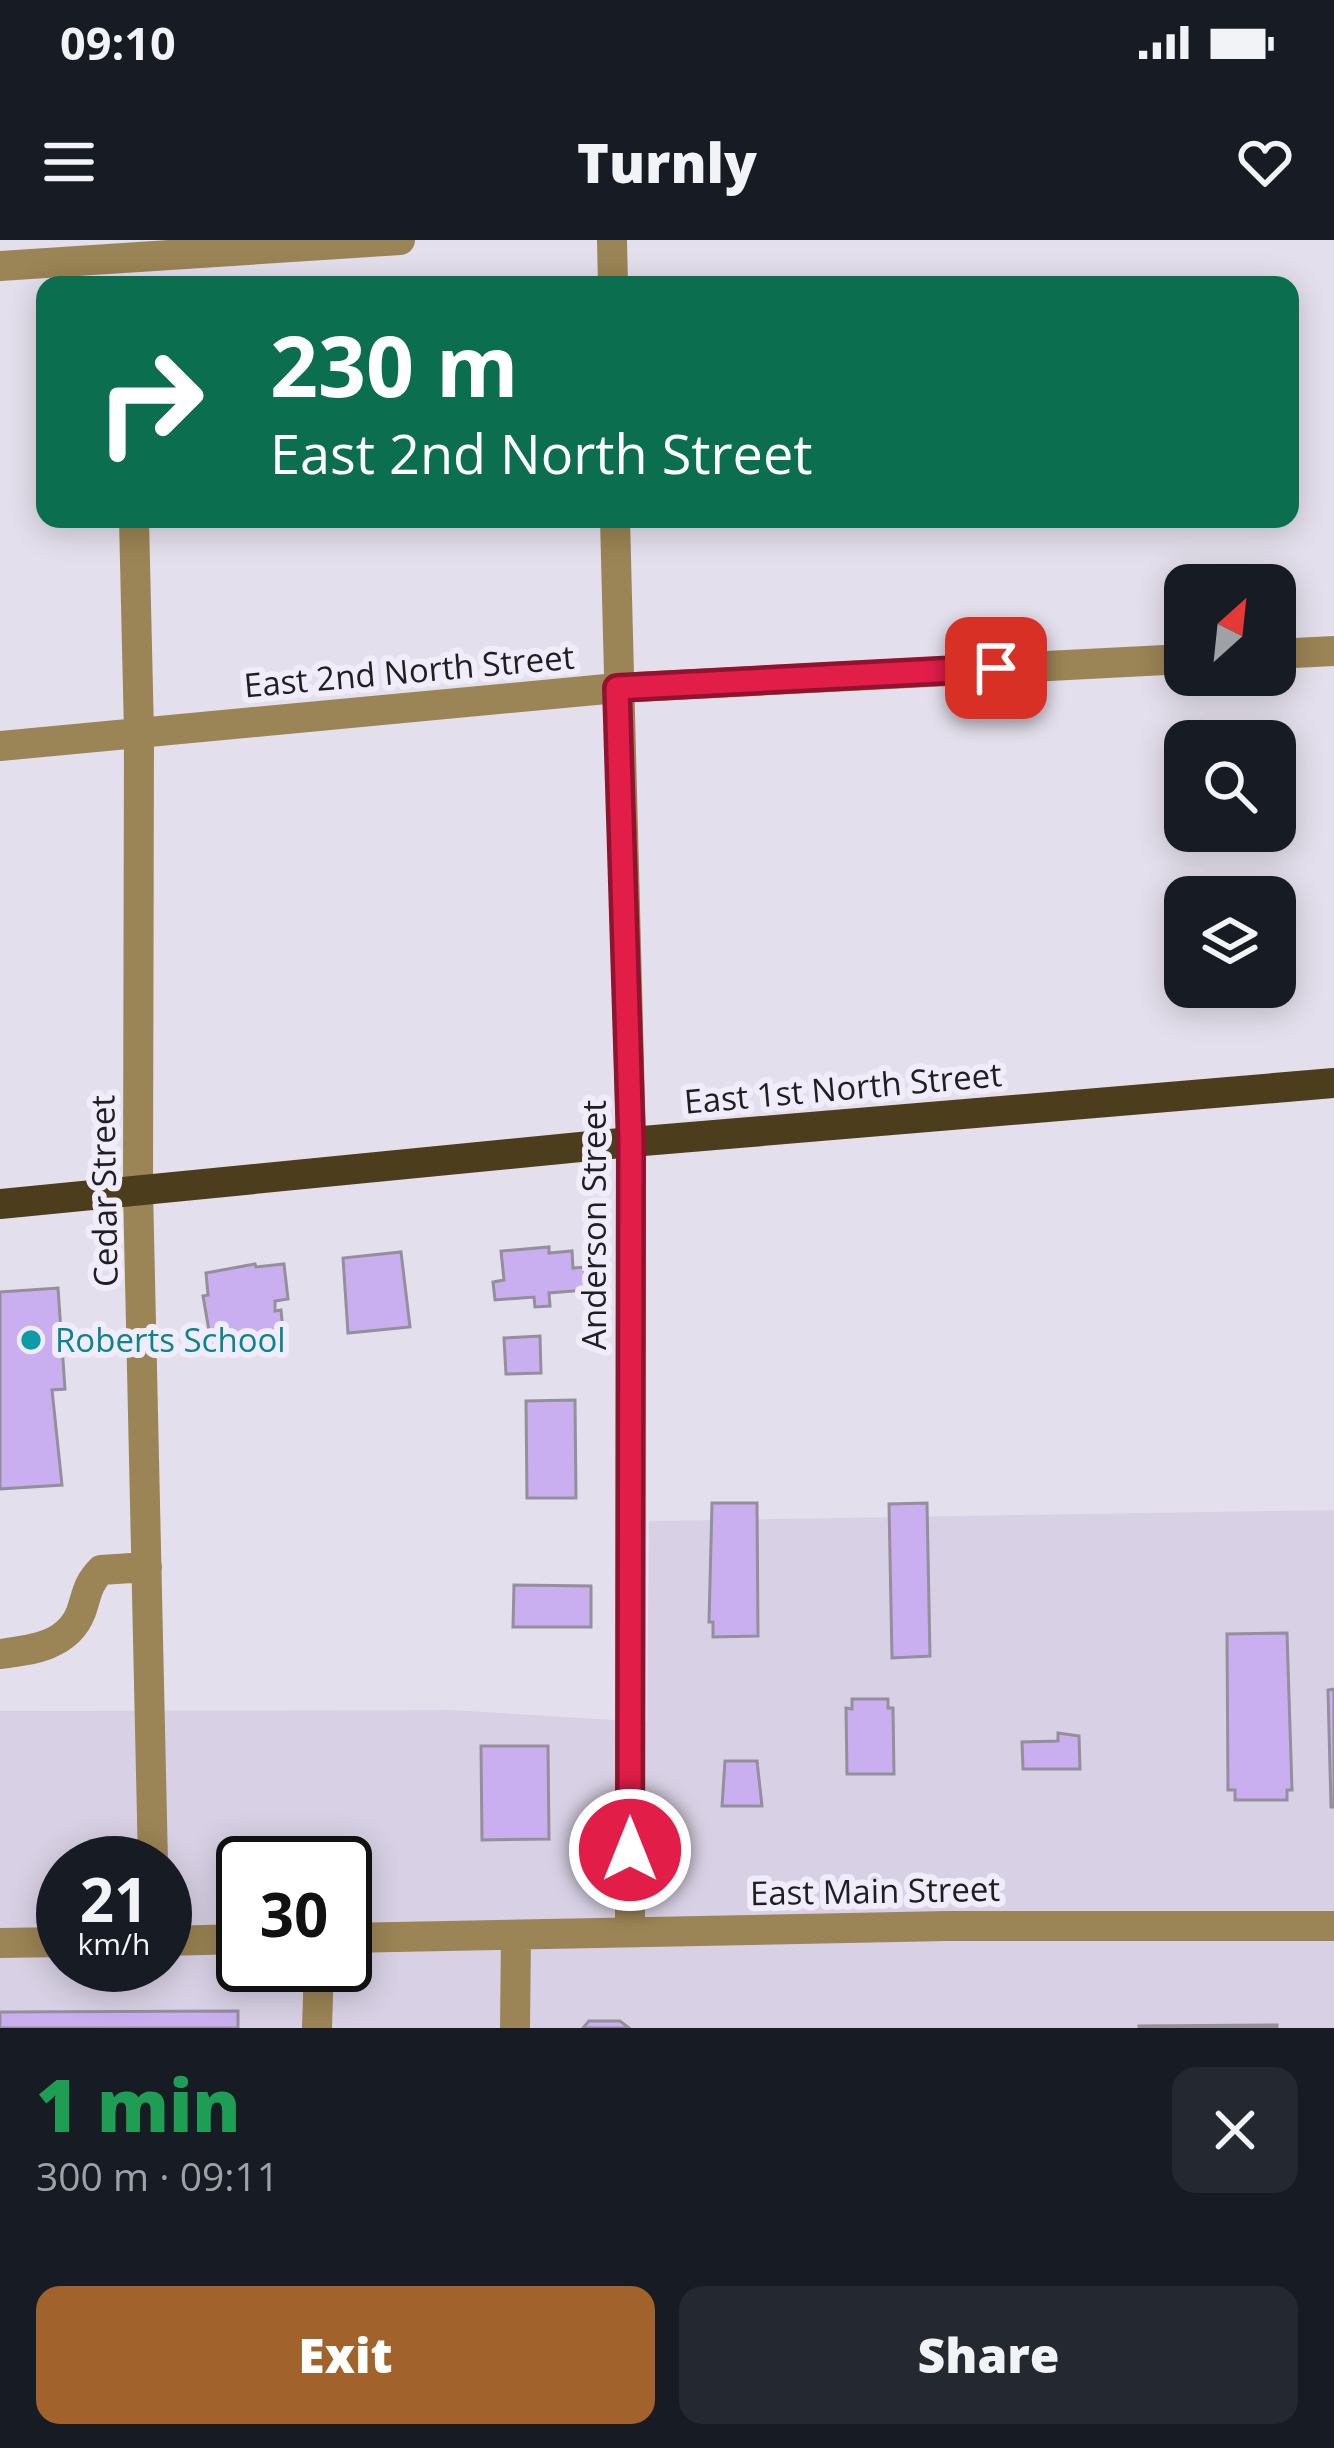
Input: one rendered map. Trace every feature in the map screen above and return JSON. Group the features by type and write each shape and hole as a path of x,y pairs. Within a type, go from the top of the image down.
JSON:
{"main road":[{"name":"East 1st North Street","path":"0,1204 631,1142 1334,1083"}],"street":[{"path":"0,266 400,240"},
{"path":"612,240 613,276"},
{"name":"Cedar Street","path":"134,528 139,734 138,1190 152,1836"},
{"name":"Anderson Street","path":"615,528 631,1142 630,1930"},
{"path":"1296,653 1334,651"},
{"name":"East 2nd North Street","path":"0,746 617,688 1164,660"},
{"path":"0,1654 39,1649 67,1635 80,1616 88,1582 101,1570 147,1567"},
{"name":"East Main Street","path":"372,1937 630,1930 1334,1925"},
{"path":"515,2028 516,1934"},
{"path":"0,1943 36,1942"},
{"path":"317,2028 318,1992"}],"shaded area":[{"path":"1334,1510 1334,2028 0,2028 0,1711 452,1710 647,1722 649,1521"}],"building":[{"path":"549,1247 549,1253 572,1251 573,1268 584,1267 587,1290 549,1293 550,1306 535,1307 534,1297 495,1300 493,1282 504,1280 501,1251"},
{"path":"401,1252 410,1327 348,1333 343,1258"},
{"path":"284,1264 288,1299 275,1301 275,1311 281,1310 284,1341 212,1348 203,1296 208,1295 206,1273"},
{"name":"Roberts School","path":"58,1288 65,1389 52,1390 62,1485 0,1489 0,1292"},
{"path":"540,1336 541,1373 506,1374 504,1338"},
{"path":"575,1400 576,1498 527,1498 526,1401"},
{"path":"712,1503 757,1503 758,1636 713,1637 713,1622 709,1622"},
{"path":"927,1503 930,1656 892,1658 889,1504"},
{"path":"514,1585 591,1586 591,1627 513,1627"},
{"path":"1287,1633 1292,1790 1287,1790 1287,1800 1235,1800 1235,1790 1228,1790 1227,1634"},
{"path":"1334,1689 1334,1807 1331,1807 1328,1690"},
{"path":"852,1699 888,1699 888,1708 893,1708 894,1774 847,1774 846,1708 852,1709"},
{"path":"1058,1733 1079,1736 1080,1769 1023,1769 1022,1742 1058,1741"},
{"path":"481,1746 548,1746 549,1839 482,1840"},
{"path":"725,1761 757,1761 762,1806 722,1806"},
{"path":"238,2011 238,2028 0,2028 0,2012"},
{"path":"589,2021 620,2021 629,2028 583,2028"},
{"path":"1139,2026 1277,2028 1139,2028"}],"place":[{"name":"Roberts School","path":"31,1340"}],"route":[{"path":"630,1850 631,1142 617,688 996,668"}]}
